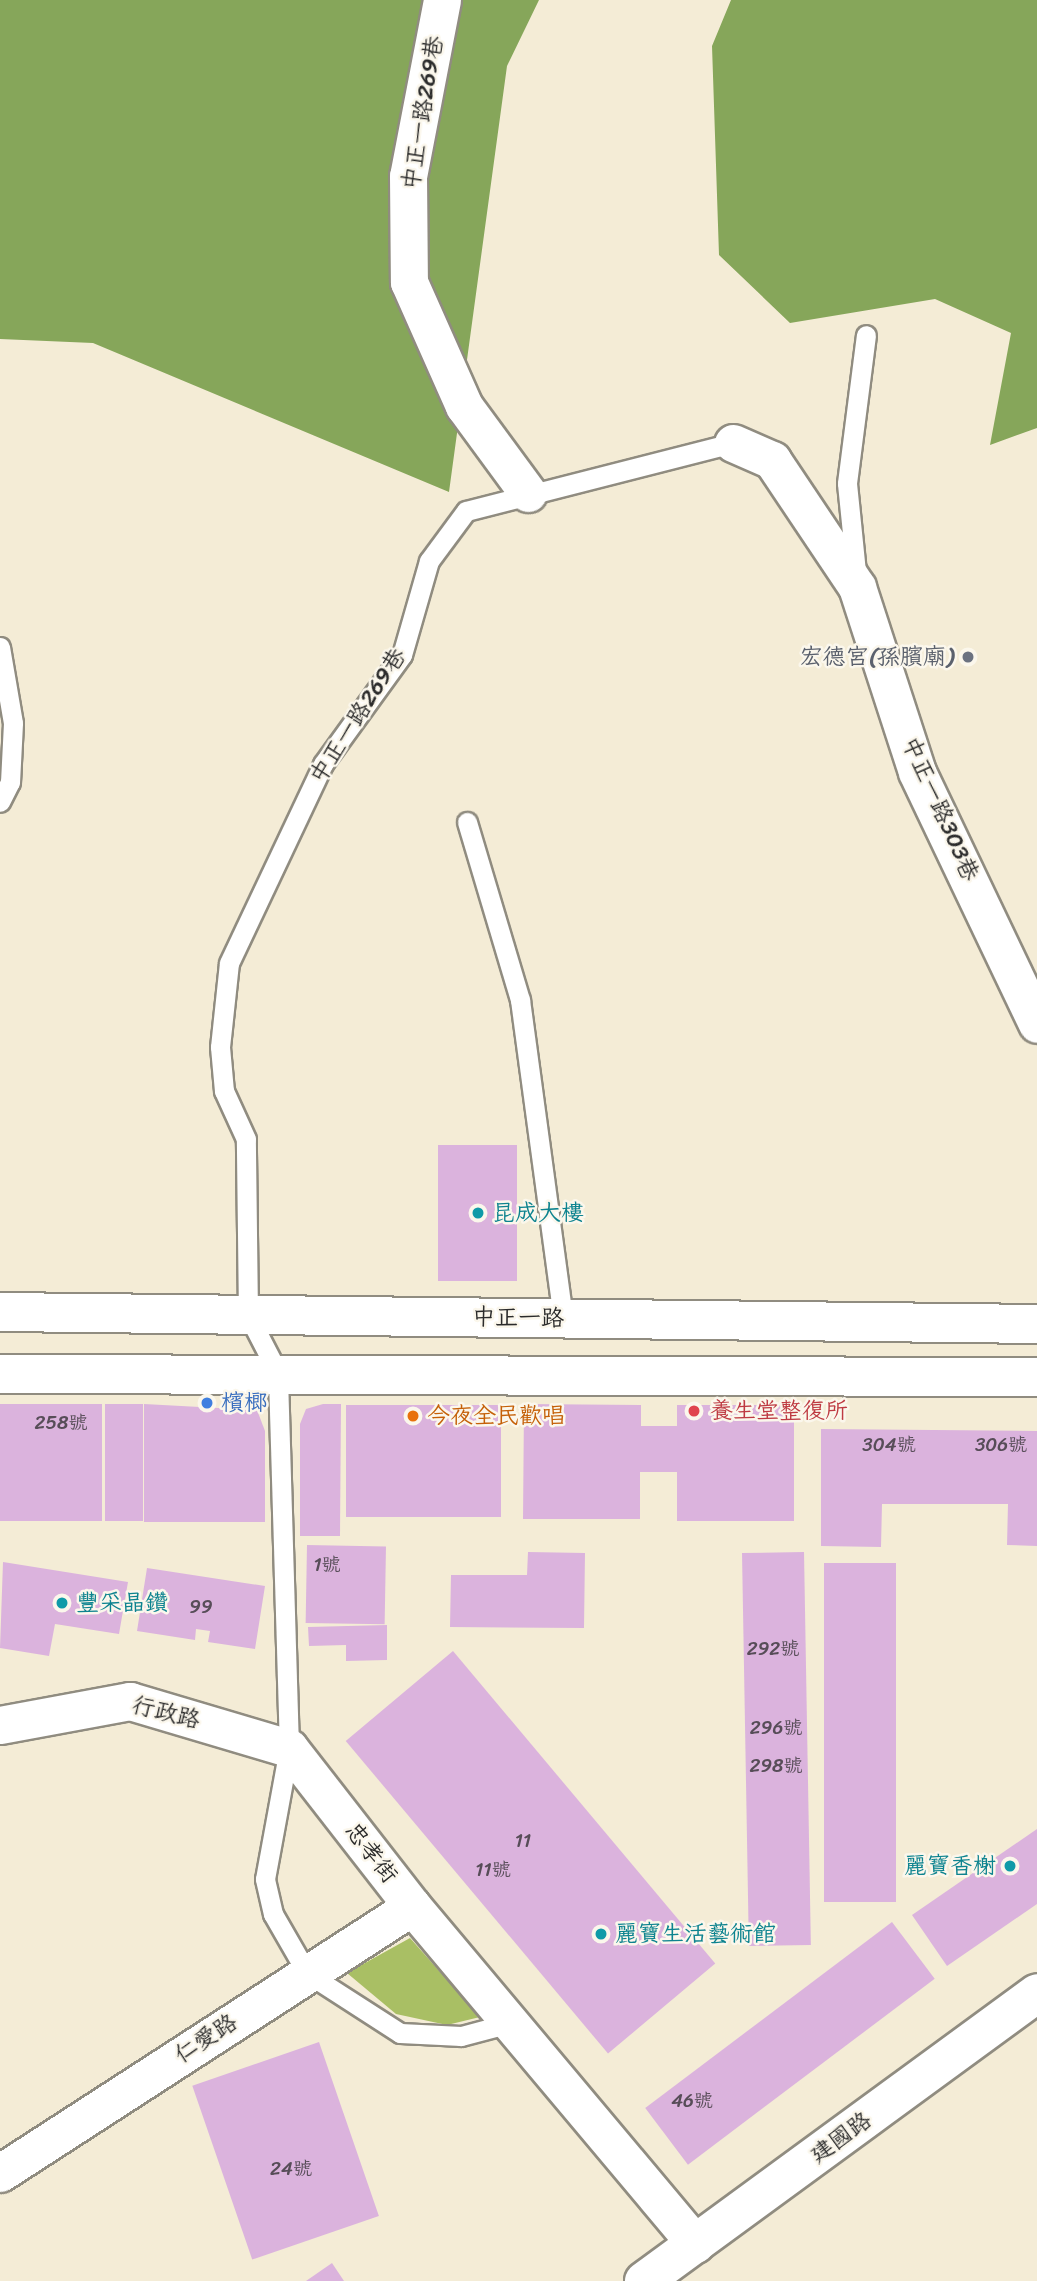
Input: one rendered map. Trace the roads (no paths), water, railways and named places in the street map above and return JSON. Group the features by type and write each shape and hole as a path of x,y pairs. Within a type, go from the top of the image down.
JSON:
{"main road":[{"name":"中正一路","path":"0,1312 1037,1324"},
{"path":"0,1374 1037,1377"},
{"name":"建國路","path":"644,2281 1037,1993"}],"street":[{"name":"中正一路269巷","path":"442,0 408,176 409,282 464,406 528,493"},
{"name":"中正一路303巷","path":"733,443 772,460 857,587 918,772 1037,1024"},
{"name":"行政路","path":"0,1725 130,1701 289,1748"},
{"name":"忠孝街","path":"289,1748 412,1906 696,2244"},
{"name":"仁愛路","path":"0,2173 412,1906"}],"lane":[{"name":"中正一路303巷","path":"857,587 848,482 866,335"},
{"path":"528,493 733,443"},
{"name":"中正一路269巷","path":"278,1373 248,1315 246,1139 224,1091 220,1047 229,963 323,764 402,655 429,561 466,511 528,493"},
{"path":"0,647 13,723 10,782 0,802"},
{"path":"467,822 520,1000 564,1319"},
{"path":"278,1373 289,1748 265,1879 273,1914 307,1973 400,2033 461,2036 510,2023"}],"place":[{"name":"宏德宮(孫臏廟)","path":"968,657"},
{"name":"昆成大樓","path":"478,1213"},
{"name":"檳榔","path":"207,1403"},
{"name":"養生堂整復所","path":"694,1411"},
{"name":"今夜全民歡唱","path":"413,1416"},
{"name":"豐采晶鑽","path":"62,1603"},
{"name":"麗寶香榭","path":"1010,1866"},
{"name":"麗寶生活藝術館","path":"601,1934"}]}
